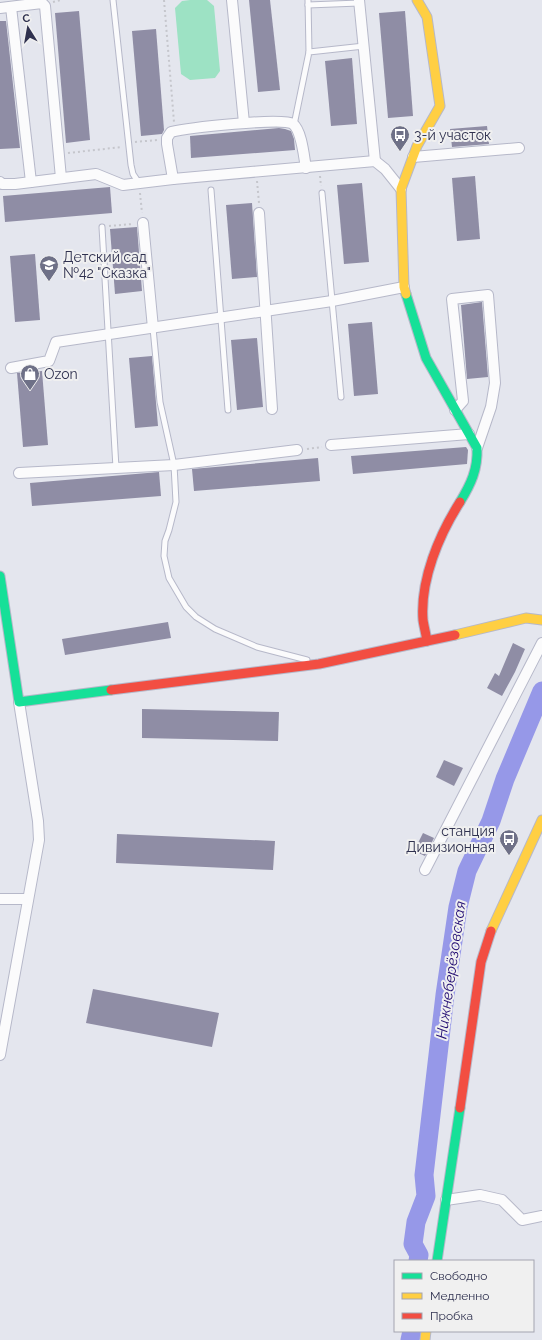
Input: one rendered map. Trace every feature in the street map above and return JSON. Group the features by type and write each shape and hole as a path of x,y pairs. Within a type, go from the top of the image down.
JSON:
{"street":[{"path":"232,0 244,123"},
{"path":"417,0 427,17 440,106 417,146 401,189 404,287 424,353 477,448"},
{"path":"359,1 375,161"},
{"path":"0,8 42,3 46,6 61,178"},
{"path":"11,7 31,182"},
{"path":"173,179 171,135 244,123 281,122 294,125 299,134 306,168"},
{"path":"413,157 519,148"},
{"path":"0,182 2,184 15,184 96,174 123,185 173,179 375,161 385,169 401,189"},
{"path":"259,213 272,408"},
{"path":"143,223 153,328"},
{"path":"11,368 49,361 56,342 332,302 404,287"},
{"path":"427,641 422,618 425,591 444,531 474,474 477,462 477,448 491,407 495,383 488,295 452,298 463,401 455,410"},
{"path":"331,445 469,434"},
{"path":"19,473 174,465 296,450"},
{"path":"0,576 38,821 39,840 0,1055"},
{"path":"19,702 319,664 526,618 542,620"},
{"path":"425,870 542,643"},
{"path":"437,1260 481,962 490,933 542,820"},
{"path":"0,899 28,898"},
{"path":"446,1200 480,1195 502,1200 522,1220 542,1216"}],"lane":[{"path":"113,0 128,145 133,174 139,183"},
{"path":"294,125 309,52 308,3 359,1"},
{"path":"309,52 364,46"},
{"path":"211,190 228,410"},
{"path":"322,193 341,396"},
{"path":"102,227 107,335 116,468"},
{"path":"153,328 160,402 174,465 176,502 165,541 164,556 169,578 186,607 196,618 215,629 236,640 319,664"}],"path":[{"path":"59,154 128,145 171,135 164,0"},
{"path":"319,167 322,193"},
{"path":"257,172 259,213"},
{"path":"102,227 143,223 139,183"},
{"path":"296,450 331,445"}],"green space":[{"path":"207,0 214,6 220,71 215,78 190,80 181,74 175,8 182,1"}],"building":[{"path":"249,0 270,0 280,90 258,92"},
{"path":"79,11 90,140 66,143 55,13"},
{"path":"405,11 413,116 388,118 379,13"},
{"path":"0,21 6,21 20,148 0,149"},
{"path":"156,29 164,130 162,134 141,136 132,31"},
{"path":"352,58 357,124 331,126 325,61"},
{"path":"487,126 489,144 452,147 450,129"},
{"path":"279,128 291,131 294,139 295,150 191,158 190,136"},
{"path":"475,176 480,239 457,241 452,178"},
{"path":"362,183 369,262 344,264 337,185"},
{"path":"110,187 112,213 5,222 3,196"},
{"path":"252,203 257,277 232,279 226,205"},
{"path":"137,227 142,291 115,294 110,229"},
{"path":"35,254 40,320 15,322 10,256"},
{"path":"482,302 488,377 467,379 461,305"},
{"path":"372,322 378,394 354,396 348,324"},
{"path":"257,338 263,407 237,410 231,340"},
{"path":"152,356 158,426 135,428 129,358"},
{"path":"42,371 48,445 23,447 17,373"},
{"path":"466,447 468,450 467,464 353,474 351,456"},
{"path":"318,458 320,481 194,491 192,469"},
{"path":"159,472 161,496 32,506 30,483"},
{"path":"168,622 171,638 65,655 62,639"},
{"path":"513,643 525,649 502,696 487,688 495,673 499,676"},
{"path":"142,709 279,712 278,741 142,738"},
{"path":"444,760 463,768 454,786 436,777"},
{"path":"423,833 434,838 425,856 414,851"},
{"path":"117,834 275,841 273,870 116,863"},
{"path":"93,989 219,1013 212,1047 86,1023"}],"waterway":[{"name":"Нижнеберёзовская","path":"418,1260 419,1255 413,1244 416,1222 426,1196 424,1175 445,995 458,907 467,871 491,821 505,779 542,691"},
{"name":"Нижнеберёзовская","path":"410,1340 412,1332"}],"traffic: fast":[{"path":"406,294 426,358 477,448 475,470 460,502"},
{"path":"0,576 19,702 111,690"},
{"path":"437,1260 460,1108"}],"traffic: slow":[{"path":"406,294 404,287 401,189 417,146 440,106 427,17 417,0"},
{"path":"455,635 526,618 542,620"},
{"path":"491,931 542,820"},
{"path":"425,1340 426,1332"}],"traffic: jam":[{"path":"427,641 423,620 423,605 428,574 438,543 460,502"},
{"path":"111,690 319,664 455,635"},
{"path":"460,1108 481,962 491,931"}],"place":[{"name":"3-й участок","path":"400,152"},
{"name":"Детский сад №42 \"Сказка\"","path":"49,282"},
{"name":"Ozon","path":"30,391"},
{"name":"станция Дивизионная","path":"509,856"}]}
